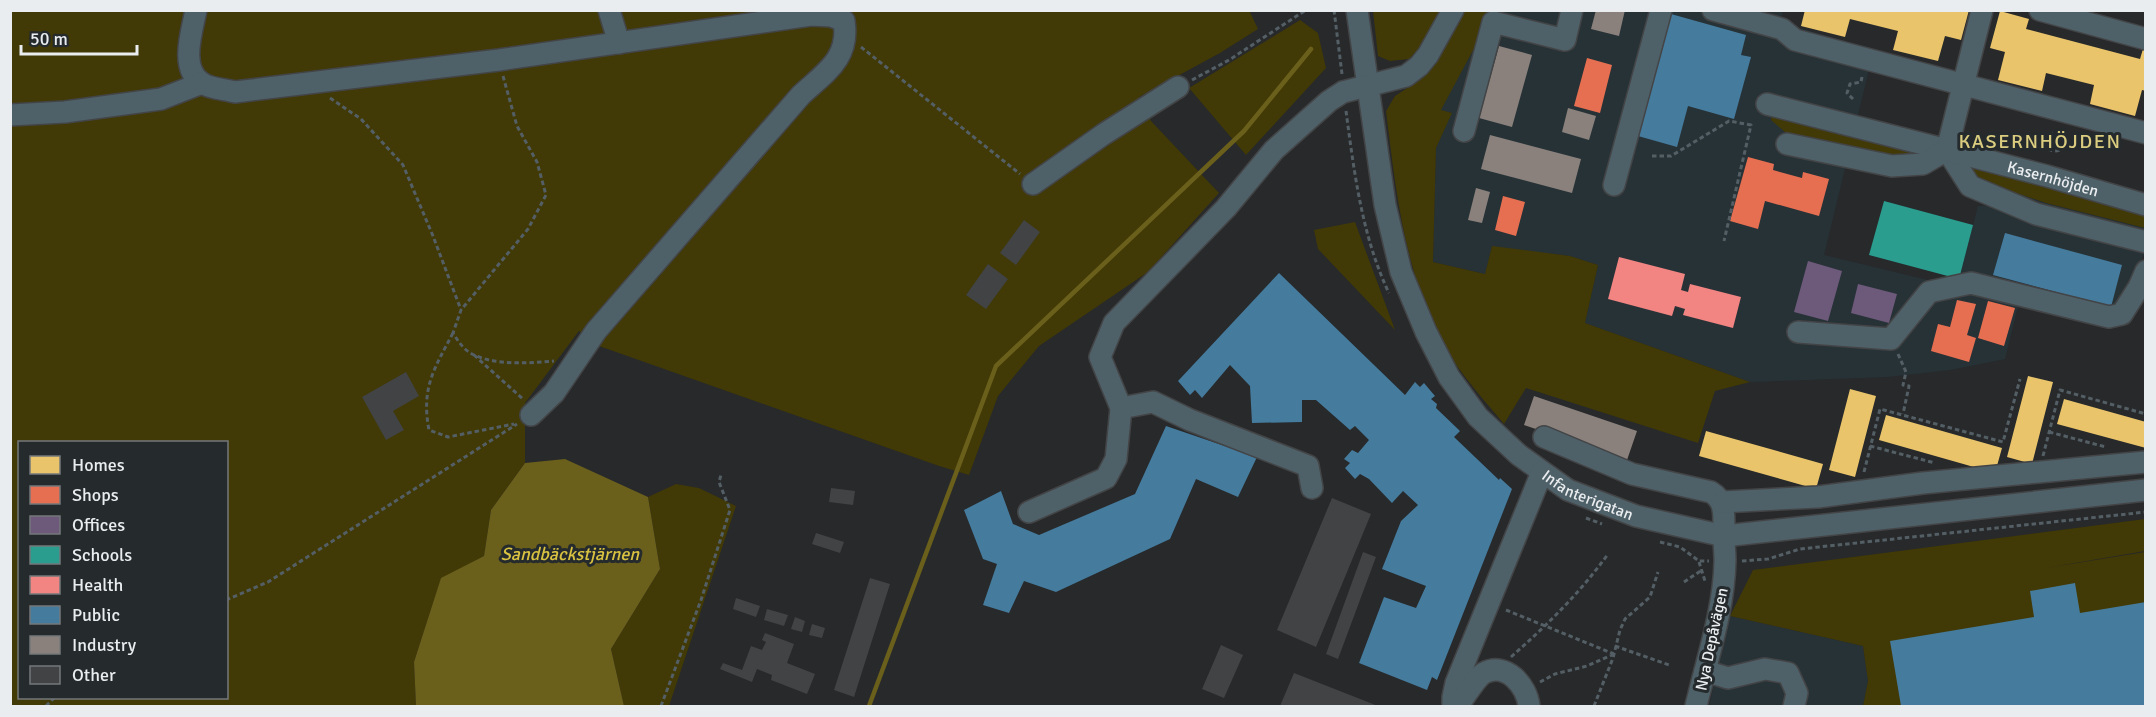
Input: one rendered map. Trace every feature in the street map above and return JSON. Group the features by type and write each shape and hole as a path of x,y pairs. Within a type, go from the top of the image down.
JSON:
{"street":[{"path":"196,10 189,61 192,72 202,83 235,92 499,60 812,15 831,16 844,21 846,33 843,50 833,66 801,95 596,331 554,393 533,413"},
{"path":"609,10 619,43"},
{"name":"Infanterigatan","path":"1357,10 1385,205 1401,272 1426,332 1449,377 1478,417 1519,455 1538,479 1636,516 1724,536 2145,490"},
{"path":"1029,512 1106,478 1116,459 1120,408 1100,357 1114,323 1226,208 1274,150 1329,101 1343,92 1406,76 1419,66 1440,38 1453,10"},
{"path":"1464,131 1493,22 1565,40 1572,10"},
{"path":"1614,185 1661,10"},
{"path":"1713,10 1782,29 1795,40 1866,57 2145,133"},
{"path":"1787,144 1892,166 1923,164 1947,150 1982,10"},
{"path":"2040,10 2145,39"},
{"path":"10,115 65,112 160,99 202,83"},
{"path":"1033,184 1104,134 1178,87"},
{"name":"Kasernhöjden","path":"1767,104 2047,176 2145,205"},
{"path":"1947,150 1970,186 2036,214 2145,242"},
{"path":"1798,332 1891,339 1929,292 1971,283 2109,317 2122,314 2139,287 2145,271"},
{"path":"1120,408 1153,402 1190,420 1266,448 1308,466 1312,488"},
{"path":"1544,437 1632,474 1711,492 1722,502 1818,497 2145,462"},
{"path":"1455,706 1453,697 1456,683 1538,479"},
{"name":"Nya Depåvägen","path":"1696,706 1720,609 1725,561 1722,502"},
{"path":"1705,671 1728,678 1765,669 1788,674 1797,693 1794,706"},
{"path":"1455,706 1484,672 1498,671 1513,676 1522,685 1529,706"}],"path":[{"path":"1178,87 1229,60 1306,10"},
{"path":"1334,10 1350,142 1368,234 1381,278 1390,297"},
{"path":"843,50 861,47 1033,184"},
{"path":"1853,99 1847,93 1848,88 1850,84 1861,82 1866,57"},
{"path":"228,599 268,582 519,423 448,437 429,430 425,408 430,376 453,333 461,310 528,229 546,195 537,162 517,126 499,60"},
{"path":"300,84 333,99 361,119 403,165 461,310"},
{"path":"1652,156 1671,156 1729,121 1751,125 1724,241"},
{"path":"2050,134 2058,134 2063,139 2064,145 2059,150 2052,151 2046,146 2047,138 2050,134"},
{"path":"453,333 460,344 533,413"},
{"path":"472,354 495,360 525,363 577,360"},
{"path":"1902,415 1909,386 1903,385 1906,372"},
{"path":"1859,492 1880,409 2003,442 2020,379"},
{"path":"2038,472 2060,390 2145,414"},
{"path":"2049,432 2113,449"},
{"path":"1870,446 1935,463"},
{"path":"661,706 701,600 730,510 719,482 721,475"},
{"path":"1658,541 1680,548 1699,561 1757,561 1800,549 2145,512"},
{"path":"1582,515 1602,524"},
{"path":"1498,671 1545,626 1592,576 1608,554"},
{"path":"1684,582 1702,570"},
{"path":"1594,706 1626,619 1650,597 1658,572"},
{"path":"1504,609 1614,654"},
{"path":"1615,646 1669,664"},
{"path":"1522,685 1538,683 1560,672 1587,666 1614,654"}],"shaded area":[{"path":"1249,10 1258,29 1220,53 1139,97 1151,121 1219,193 1148,272 1039,346 998,396 969,475 599,346 579,331 525,403 525,463 491,510 484,556 441,579 414,662 416,706 11,706 10,11"},
{"path":"1373,11 1444,11 1424,43 1409,59 1390,61 1378,56"},
{"path":"1463,11 1494,11 1441,110 1452,113 1436,148 1433,262 1485,274 1492,246 1570,256 1598,265 1585,323 1750,382 1715,391 1698,443 1526,388 1504,424 1449,354 1424,302 1408,249 1397,194 1386,111 1395,96 1418,81 1442,53"},
{"path":"1494,11 1783,11 1781,23 1874,49 1824,255 2019,302 2005,359 1950,370 1887,377 1750,382 1585,323 1598,265 1570,256 1492,247 1485,274 1433,262 1436,148 1451,113 1440,110"},
{"path":"1300,20 1318,33 1326,68 1246,155 1189,88"},
{"path":"1773,111 1927,149 1912,159 1885,158 1785,132 1771,120"},
{"path":"1970,165 2145,212 2145,228 2046,203 1973,178 1969,171"},
{"path":"2008,190 2046,203 2145,228 2145,252 2121,303 2113,311 1959,279 1978,206 2003,205"},
{"path":"1355,222 1395,330 1318,249 1314,230"},
{"path":"676,484 699,488 736,506 669,706 624,706 611,649 660,569 648,497"},
{"path":"2145,519 2145,551 2046,568 2145,552 2145,706 1863,706 1868,681 1863,646 1730,616 1753,570"},
{"path":"1730,616 1863,646 1868,681 1863,706 1709,706"}],"water":[{"name":"Sandbäckstjärnen","path":"565,459 648,497 660,569 611,649 624,706 416,706 414,662 441,578 484,556 491,510 525,463"}],"building: Homes":[{"path":"1805,10 1969,10 1961,40 1945,36 1938,61 1893,50 1898,31 1850,19 1845,37 1801,26"},
{"path":"2000,11 2029,19 2026,29 2140,59 2143,49 2146,50 2146,91 2142,90 2135,116 2090,104 2094,85 2046,73 2042,91 1998,80 2005,52 1990,48"},
{"path":"2028,376 2053,382 2032,464 2007,457"},
{"path":"1850,389 1876,396 1855,477 1829,470"},
{"path":"2064,399 2146,422 2146,448 2057,424"},
{"path":"1886,415 2002,448 1995,473 1879,440"},
{"path":"1706,431 1823,464 1816,489 1699,456"}],"building: Shops":[{"path":"1587,58 1612,65 1600,113 1574,106"},
{"path":"1748,157 1774,164 1773,170 1802,178 1803,172 1829,179 1819,216 1765,201 1758,229 1730,221"},
{"path":"1503,196 1525,202 1516,236 1495,230"},
{"path":"1957,300 1976,304 1967,335 1976,338 1969,362 1931,351 1938,324 1950,327"},
{"path":"1988,301 2015,308 2004,346 1978,338"}],"building: Offices":[{"path":"1808,261 1842,271 1828,321 1794,312"},
{"path":"1858,284 1897,294 1889,323 1851,313"}],"building: Schools":[{"path":"1884,201 1973,225 1959,279 1869,255"}],"building: Health":[{"path":"1619,257 1685,274 1681,290 1688,292 1690,284 1741,297 1733,328 1683,315 1685,309 1675,306 1672,316 1608,299"}],"building: Public":[{"path":"1671,14 1746,35 1741,55 1751,57 1734,119 1688,106 1677,147 1638,136"},
{"path":"2005,233 2122,265 2111,307 1993,275"},
{"path":"1279,273 1405,395 1415,382 1420,387 1424,383 1435,396 1431,399 1437,404 1436,408 1460,431 1454,437 1499,480 1500,478 1512,489 1437,680 1432,677 1427,690 1359,663 1384,597 1416,608 1426,586 1382,569 1401,521 1418,505 1403,491 1392,503 1369,479 1360,474 1355,479 1345,468 1350,463 1344,459 1352,450 1358,453 1369,440 1355,426 1350,430 1316,400 1302,400 1302,422 1252,423 1250,386 1230,365 1202,398 1195,390 1190,395 1178,381"},
{"path":"1166,426 1257,457 1238,497 1196,479 1170,539 1056,592 1024,581 1009,613 983,605 997,564 983,559 964,510 1001,491 1013,524 1039,535 1135,494"},
{"path":"2075,583 2080,613 2146,602 2146,706 1901,706 1890,641 2034,617 2030,591"}],"building: Industry":[{"path":"1596,10 1625,10 1619,36 1591,29"},
{"path":"1499,46 1532,55 1512,127 1479,118"},
{"path":"1568,108 1596,116 1589,140 1562,132"},
{"path":"1490,135 1581,159 1572,193 1481,169"},
{"path":"1476,188 1490,192 1482,223 1468,220"},
{"path":"1534,396 1637,431 1627,460 1524,425"}],"building: Other":[{"path":"1024,220 1040,232 1016,265 1000,253"},
{"path":"988,264 1008,279 986,309 966,295"},
{"path":"406,372 419,396 393,411 404,430 386,440 362,397"},
{"path":"831,488 855,491 853,505 829,502"},
{"path":"1332,498 1371,514 1316,647 1277,630"},
{"path":"816,533 844,542 840,553 812,544"},
{"path":"1363,552 1376,557 1338,659 1326,654"},
{"path":"870,578 890,584 854,697 834,690"},
{"path":"736,598 760,606 756,617 733,609"},
{"path":"767,609 788,615 784,626 764,620"},
{"path":"795,617 805,621 802,632 791,629"},
{"path":"812,624 825,628 822,638 809,635"},
{"path":"765,633 794,644 787,663 815,674 807,694 771,680 772,675 757,669 752,682 720,669 723,663 742,670 751,646 762,650 766,642 762,640"},
{"path":"1221,645 1243,655 1224,698 1202,689"},
{"path":"1294,673 1378,706 1280,706"}],"waterway":[{"path":"869,706 996,366 1244,131 1311,49"}],"district":[{"name":"KASERNHÖJDEN","path":"2040,141"}]}
